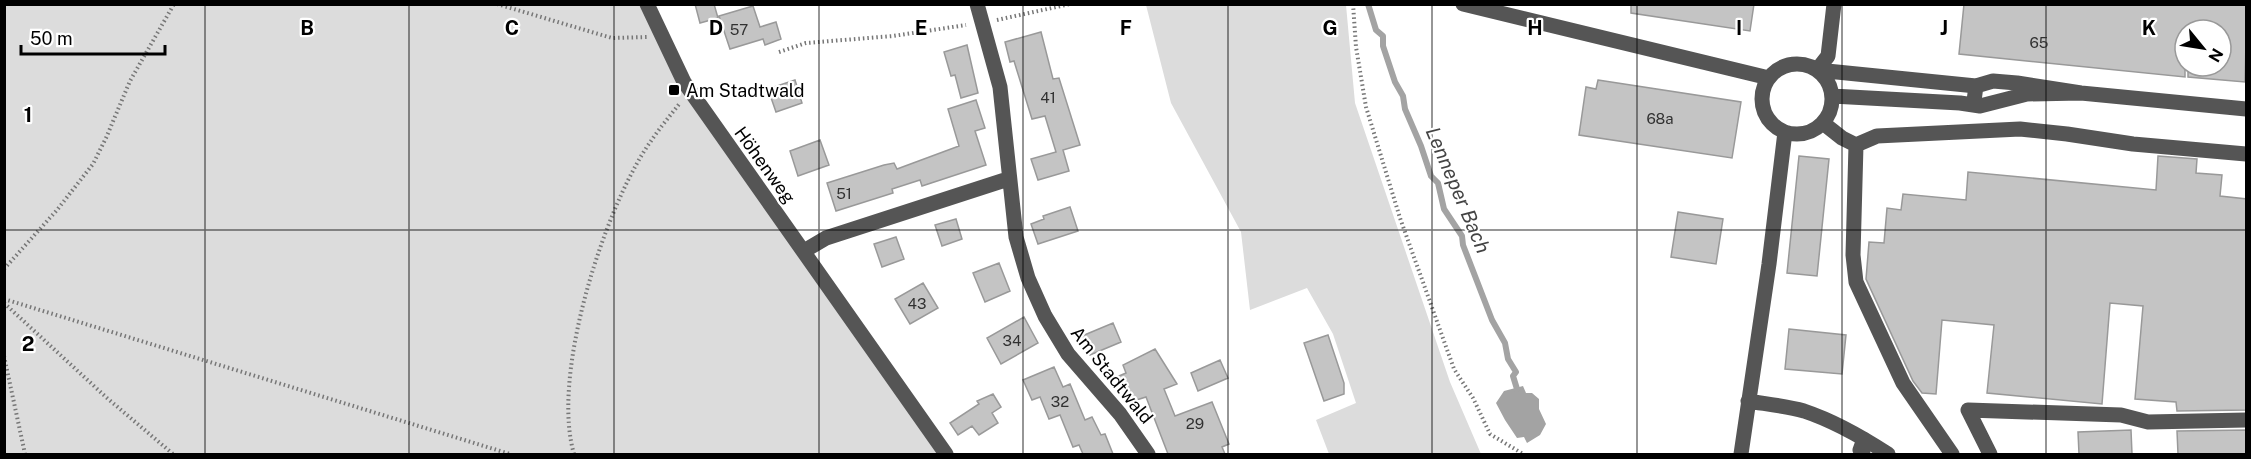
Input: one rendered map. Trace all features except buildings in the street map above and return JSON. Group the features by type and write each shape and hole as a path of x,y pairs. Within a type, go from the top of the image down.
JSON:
{"street":[{"name":"Höhenweg","path":"647,4 659,33 691,92 716,130 946,454"},
{"name":"Am Stadtwald","path":"978,4 1000,87 1008,179 1016,237 1028,278 1044,316 1068,354 1120,414 1148,454"},
{"path":"1463,4 1769,78"},
{"path":"1817,70 1828,57 1834,4"},
{"path":"1817,70 1827,81 1832,96 1831,106 1823,123 1805,133 1785,132 1776,127 1768,119 1762,98 1769,78 1783,67 1800,64 1817,70 1976,86 1993,81 2009,82 2081,93 2247,109"},
{"path":"1976,86 1974,101 1980,106"},
{"path":"1832,96 1980,106 2028,94 2081,93"},
{"path":"1823,123 1856,146"},
{"path":"1856,146 1878,136 2020,129 2133,144 2247,154"},
{"path":"1741,454 1769,264 1785,132"},
{"path":"1856,146 1853,255 1856,282 1903,383 1952,454"},
{"path":"804,251 826,238 1008,179"},
{"path":"1748,401 1802,410 1834,423 1864,447 1888,454"},
{"path":"1990,454 1968,410 2121,415 2148,422 2247,420"}],"path":[{"path":"4,269 57,210 93,164 130,81 174,4"},
{"path":"497,4 612,38 645,37 659,33"},
{"path":"779,52 806,43 893,36 983,22 1070,4"},
{"path":"1353,4 1356,47 1366,107 1400,218 1454,369 1473,398 1490,434 1523,454"},
{"path":"574,454 569,416 570,382 580,318 590,278 617,202 635,165 659,130 691,92"},
{"path":"4,301 107,398 173,454"},
{"path":"4,301 510,454"},
{"path":"4,356 25,454"}],"shaded area":[{"path":"4,5 647,5 659,33 946,454 5,454"},
{"path":"1146,5 1346,5 1355,103 1450,382 1481,454 1329,454 1316,420 1356,403 1333,334 1307,288 1250,310 1241,232 1171,103"},
{"path":"1523,386 1526,393 1532,393 1539,399 1539,409 1546,424 1540,435 1527,443 1524,437 1517,438 1496,403 1504,391"}],"waterway":[{"name":"Lenneper Bach","path":"1368,4 1376,30 1383,36 1383,46 1395,82 1403,96 1405,109 1431,176 1438,183 1444,209 1462,236 1463,245 1492,320 1505,343 1508,359 1516,372 1513,376 1517,389"}],"place":[{"name":"Am Stadtwald","path":"674,90"}]}
